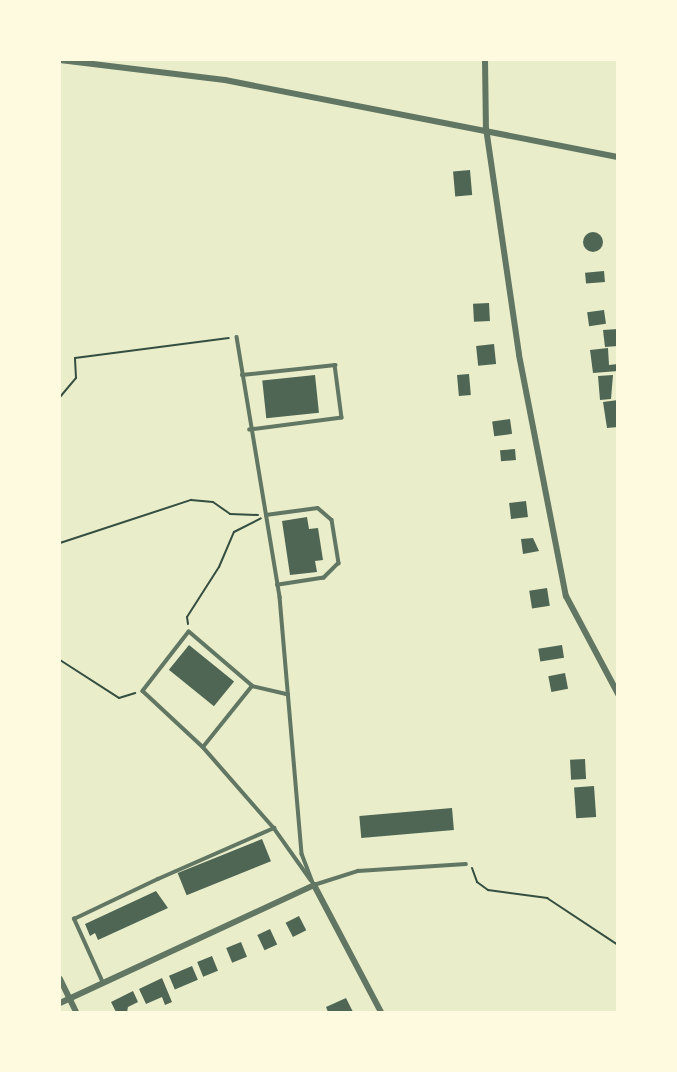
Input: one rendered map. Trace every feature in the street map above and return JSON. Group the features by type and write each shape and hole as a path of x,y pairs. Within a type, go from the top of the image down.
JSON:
{"street":[{"path":"60,60 225,80 486,128 618,157"},
{"path":"485,60 486,128 519,355 566,596 618,694"},
{"path":"60,1003 102,981 314,885 381,1013"},
{"path":"60,979 76,1013"}],"lane":[{"path":"237,337 250,430 278,585 302,854 314,885"},
{"path":"242,375 335,365 342,418 250,430"},
{"path":"265,515 318,508 332,520 339,563 324,578 278,585"},
{"path":"289,694 252,685 188,632 143,691 203,747 274,828 314,885"},
{"path":"203,747 252,685"},
{"path":"102,981 74,919 274,828"},
{"path":"314,885 358,871 466,864"}],"path":[{"path":"60,397 76,378 75,358 237,337"},
{"path":"60,544 191,500 213,502 230,514 265,515"},
{"path":"188,632 187,617 219,567 234,532 265,515"},
{"path":"60,660 119,698 143,691"},
{"path":"466,864 475,869 477,882 488,890 547,898 618,945"}],"building":[{"path":"470,170 472,195 455,196 453,171"},
{"path":"593,232 600,235 603,242 600,249 593,252 586,249 583,242 586,235"},
{"path":"604,271 605,282 586,284 585,273"},
{"path":"489,303 490,321 474,322 473,304"},
{"path":"604,310 606,324 589,326 587,312"},
{"path":"618,329 618,346 605,347 603,330"},
{"path":"494,344 496,364 478,366 476,346"},
{"path":"608,348 609,365 618,364 618,371 593,373 590,350"},
{"path":"469,374 471,395 459,396 457,375"},
{"path":"315,375 319,413 266,418 262,381"},
{"path":"613,375 611,399 600,400 598,376"},
{"path":"618,400 618,427 607,428 603,402"},
{"path":"510,419 512,434 494,436 492,422"},
{"path":"515,449 516,460 501,461 500,450"},
{"path":"526,501 528,517 511,519 509,503"},
{"path":"307,517 309,529 318,528 323,560 315,561 317,572 290,575 282,521"},
{"path":"533,538 539,551 523,554 521,539"},
{"path":"547,588 550,606 532,609 529,591"},
{"path":"189,645 234,682 214,706 169,670"},
{"path":"562,645 564,658 540,662 538,649"},
{"path":"565,673 568,689 551,692 548,676"},
{"path":"585,759 586,779 571,780 570,760"},
{"path":"594,786 596,817 576,818 574,787"},
{"path":"452,808 454,830 361,838 359,816"},
{"path":"262,839 271,861 187,895 178,873"},
{"path":"156,891 168,908 98,940 95,933 90,936 85,924"},
{"path":"299,916 306,930 293,937 286,923"},
{"path":"270,929 277,944 264,950 257,935"},
{"path":"241,942 247,957 232,963 226,948"},
{"path":"212,956 218,971 203,977 197,962"},
{"path":"192,966 198,980 175,990 169,976"},
{"path":"162,978 172,1002 165,1005 162,997 146,1004 139,989"},
{"path":"133,991 138,1002 128,1007 127,1012 116,1012 111,1002"},
{"path":"346,998 353,1012 328,1012 326,1007"}]}
